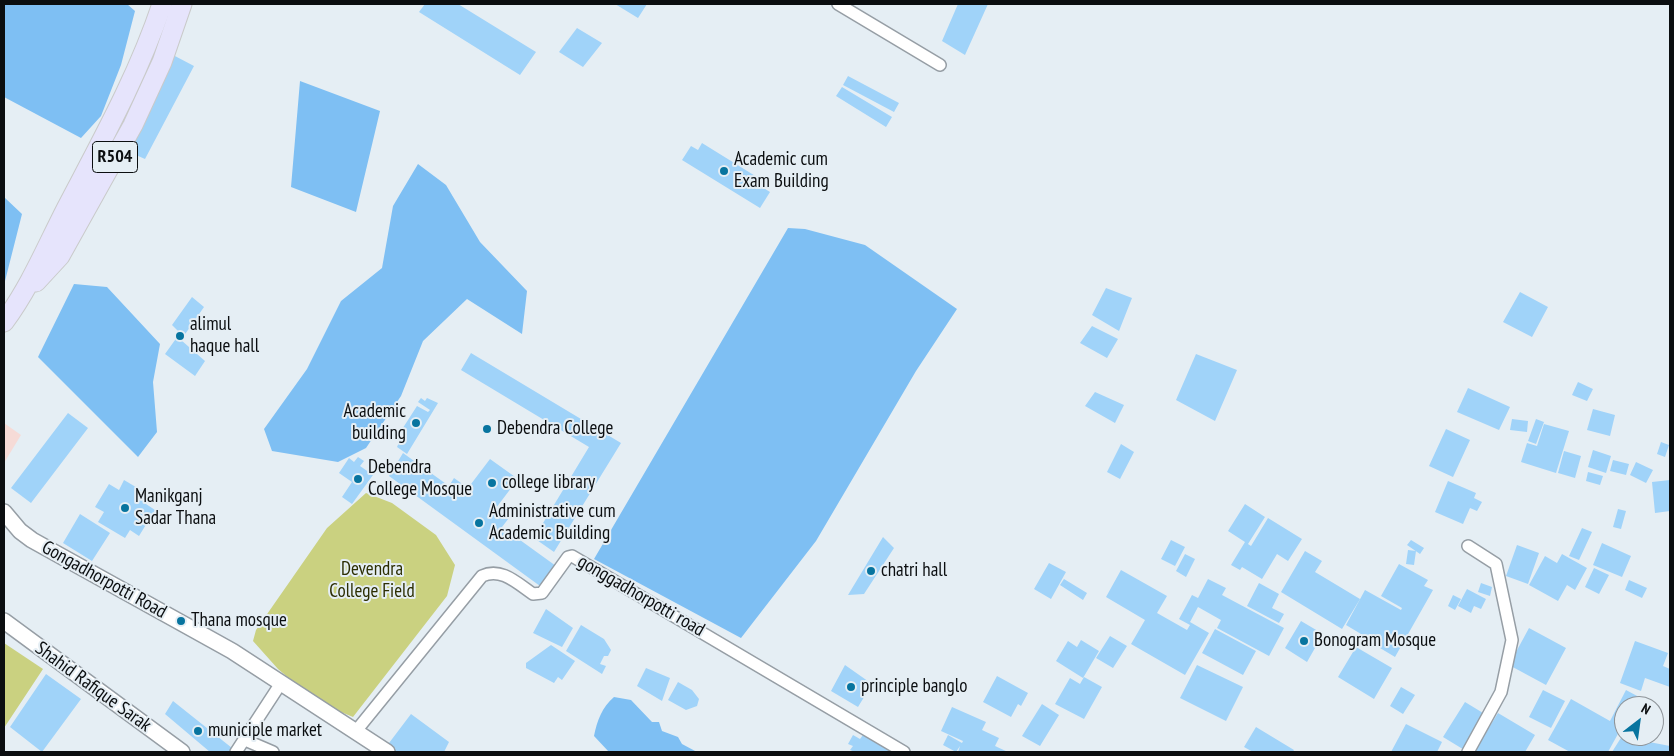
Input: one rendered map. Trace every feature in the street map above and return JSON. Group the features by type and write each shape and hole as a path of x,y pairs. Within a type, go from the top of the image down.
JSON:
{"main road":[{"name":"R504","path":"23,296 53,234 121,106 149,42 162,4"},
{"name":"R504","path":"4,322 23,296 60,256 133,125 162,62 182,4"}],"street":[{"path":"838,4 940,65"},
{"name":"Gongadhorpotti Road","path":"4,512 20,531 32,540 232,652 279,688 356,731 387,752"},
{"path":"1468,546 1496,564 1512,640 1501,692 1468,752"},
{"name":"gonggadhorpotti road","path":"356,731 482,576 490,572 498,572 533,594 538,595 542,593 568,557 572,556 904,752"},
{"name":"Shahid Rafique Sarak","path":"4,621 182,752"},
{"path":"236,752 279,688"},
{"path":"247,736 273,752"}],"shaded area":[{"path":"4,423 21,435 4,463"}],"green space":[{"name":"Devendra College Field","path":"366,493 392,503 436,535 455,565 447,596 353,717 317,702 278,669 253,641 256,630 327,528"},
{"path":"4,643 43,669 4,728"}],"water":[{"path":"4,4 127,4 135,11 121,65 101,116 81,138 4,97"},
{"path":"300,81 380,111 356,212 291,187"},
{"path":"418,164 446,185 480,242 527,291 522,334 467,299 423,341 401,396 366,448 338,462 272,451 264,429 307,369 341,301 382,268 393,206"},
{"path":"4,197 22,214 4,285"},
{"path":"788,228 805,229 865,245 957,309 916,371 816,541 741,638 594,559"},
{"path":"74,284 107,287 160,344 153,382 157,432 138,457 38,357"},
{"path":"614,697 631,700 652,722 659,722 662,731 678,737 682,744 697,752 609,752 594,736 606,705"}],"building":[{"path":"425,4 458,4 536,52 520,75 419,12"},
{"path":"615,4 647,4 638,18"},
{"path":"958,4 988,4 965,55 942,41"},
{"path":"577,28 602,43 583,67 559,52"},
{"path":"173,55 194,66 145,159 127,151"},
{"path":"848,76 899,103 894,112 843,85"},
{"path":"842,87 892,117 886,127 836,96"},
{"name":"Academic cum Exam Building","path":"702,143 765,182 762,187 770,192 760,208 682,160 691,146 698,150"},
{"path":"1106,288 1132,298 1119,331 1092,315"},
{"path":"1520,292 1548,307 1532,337 1503,322"},
{"name":"alimul haque hall","path":"192,297 204,307 181,340 205,361 195,376 165,354 180,333 172,325"},
{"path":"1092,326 1118,339 1107,358 1080,343"},
{"path":"471,353 621,443 554,552 534,538 589,447 461,370"},
{"path":"1196,354 1237,370 1215,421 1176,400"},
{"path":"1578,382 1593,389 1587,401 1572,395"},
{"path":"1468,388 1510,407 1499,430 1457,412"},
{"path":"1095,392 1124,405 1115,423 1085,406"},
{"name":"Academic building","path":"421,398 425,401 427,398 438,403 407,454 397,447 402,436 399,434 417,406 428,412 430,410 418,402"},
{"path":"1593,409 1615,415 1610,436 1587,430"},
{"path":"68,413 88,428 31,503 11,488"},
{"path":"1512,419 1528,421 1527,432 1510,430"},
{"path":"1536,419 1544,422 1536,444 1528,441"},
{"path":"1544,424 1569,431 1556,473 1521,462 1527,443 1537,446"},
{"path":"1446,429 1470,440 1453,477 1429,466"},
{"path":"1661,442 1669,445 1665,457 1657,454"},
{"path":"1121,444 1134,452 1120,479 1107,472"},
{"path":"1593,450 1611,456 1606,473 1588,467"},
{"path":"1564,451 1581,456 1575,478 1558,473"},
{"name":"Administrative cum Academic Building","path":"403,453 449,486 454,478 468,488 490,459 518,479 496,508 509,518 502,527 556,566 540,586 389,476"},
{"name":"Debendra College Mosque","path":"358,457 364,461 360,466 373,475 352,504 342,497 352,482 339,473 349,458 354,462"},
{"path":"1613,460 1629,464 1626,475 1610,471"},
{"path":"1636,462 1653,470 1646,483 1630,475"},
{"path":"1588,472 1603,476 1600,485 1586,481"},
{"name":"Manikganj Sadar Thana","path":"124,480 151,496 146,504 155,510 139,536 130,530 125,538 98,522 104,512 95,507 109,484 119,490"},
{"path":"1670,480 1670,511 1655,513 1652,482"},
{"path":"1448,481 1476,493 1474,498 1482,502 1477,511 1470,508 1463,524 1435,512"},
{"path":"1245,504 1265,517 1248,544 1251,546 1268,518 1302,539 1288,561 1277,554 1262,579 1242,567 1240,570 1231,565 1245,542 1228,531"},
{"path":"1618,509 1626,511 1621,529 1613,527"},
{"path":"80,514 110,533 92,561 63,543"},
{"path":"1582,528 1592,532 1579,560 1569,556"},
{"name":"chatri hall","path":"883,537 894,548 864,594 848,595"},
{"path":"1171,540 1185,547 1175,566 1161,559"},
{"path":"1411,540 1424,548 1420,554 1407,545"},
{"path":"1602,543 1631,556 1622,577 1593,565"},
{"path":"1517,545 1539,553 1528,584 1506,576"},
{"path":"1408,550 1416,551 1414,565 1406,564"},
{"path":"1305,551 1322,561 1315,572 1360,599 1342,629 1281,592"},
{"path":"1185,554 1195,559 1186,577 1176,571"},
{"path":"1562,554 1587,568 1575,590 1567,585 1558,601 1529,585 1545,556 1557,563"},
{"path":"1049,563 1066,572 1051,599 1034,589"},
{"path":"1399,564 1428,580 1424,586 1433,590 1395,657 1346,625 1365,590 1401,610 1402,608 1381,596"},
{"path":"1594,568 1609,575 1599,594 1585,587"},
{"path":"1121,570 1167,596 1157,613 1187,630 1190,625 1179,619 1192,595 1198,598 1208,579 1226,588 1222,595 1284,628 1269,656 1217,628 1221,620 1198,607 1190,622 1209,633 1185,675 1131,644 1145,620 1106,597"},
{"path":"1064,579 1087,593 1083,600 1060,585"},
{"path":"1629,580 1647,588 1642,598 1625,590"},
{"path":"1259,583 1279,594 1272,608 1284,614 1279,623 1247,606"},
{"path":"1481,583 1492,587 1490,596 1478,592"},
{"path":"1467,589 1486,599 1481,609 1474,606 1471,613 1458,606"},
{"path":"1453,595 1461,599 1455,610 1448,606"},
{"path":"546,609 573,628 562,647 533,633"},
{"name":"Bonogram Mosque","path":"1301,621 1323,634 1307,662 1285,648"},
{"path":"581,625 604,639 611,650 608,656 604,656 600,664 606,666 602,674 566,651"},
{"path":"1529,628 1566,648 1546,685 1509,665"},
{"path":"1215,629 1256,651 1243,675 1202,653"},
{"path":"1110,636 1127,646 1113,668 1096,658"},
{"path":"1081,640 1099,651 1083,678 1056,661 1068,641 1077,647"},
{"path":"1635,641 1668,653 1663,666 1670,669 1670,687 1645,678 1641,691 1620,683"},
{"path":"551,645 575,661 562,680 558,677 554,683 526,668 526,663"},
{"path":"1356,647 1392,668 1374,699 1338,677"},
{"name":"principle banglo","path":"845,665 872,684 858,707 831,691"},
{"path":"1197,665 1243,687 1226,721 1180,698"},
{"path":"646,668 670,678 662,701 637,686"},
{"path":"46,674 81,699 42,752 10,727"},
{"path":"997,676 1028,693 1021,706 1018,704 1011,717 983,702"},
{"path":"1084,677 1102,687 1084,719 1055,704 1070,678 1080,684"},
{"path":"678,682 692,690 699,699 697,706 686,710 668,700"},
{"path":"1401,687 1415,695 1403,714 1390,706"},
{"path":"1543,690 1565,701 1551,728 1529,717"},
{"path":"1626,690 1637,696 1623,696"},
{"path":"1571,699 1610,721 1614,713 1614,741 1608,752 1570,752 1548,740"},
{"name":"municiple market","path":"173,701 232,748 230,752 210,752 165,714"},
{"path":"1465,702 1488,716 1466,751 1443,737"},
{"path":"1042,704 1059,715 1040,746 1022,736"},
{"path":"952,707 986,722 982,730 999,738 995,746 1008,752 958,752 960,746 956,752 943,745 948,735 962,743 963,741 941,731"},
{"path":"1498,713 1535,735 1525,752 1480,752 1475,750"},
{"path":"411,714 449,742 444,752 394,752 386,747"},
{"path":"1406,724 1442,742 1437,752 1391,752"},
{"path":"1256,727 1294,750 1293,752 1253,752 1244,747"},
{"path":"853,735 860,739 863,735 892,752 855,752 850,750 853,746 848,744"},
{"path":"1616,746 1670,746 1670,752 1612,752"}],"place":[{"name":"Academic cum Exam Building","path":"724,171"},
{"name":"alimul haque hall","path":"180,336"},
{"name":"Academic building","path":"416,423"},
{"name":"Debendra College","path":"487,429"},
{"name":"Debendra College Mosque","path":"358,479"},
{"name":"college library","path":"492,483"},
{"name":"Manikganj Sadar Thana","path":"125,508"},
{"name":"Administrative cum Academic Building","path":"479,523"},
{"name":"chatri hall","path":"871,571"},
{"name":"Thana mosque","path":"181,621"},
{"name":"Bonogram Mosque","path":"1304,641"},
{"name":"principle banglo","path":"851,687"},
{"name":"municiple market","path":"198,731"}]}
